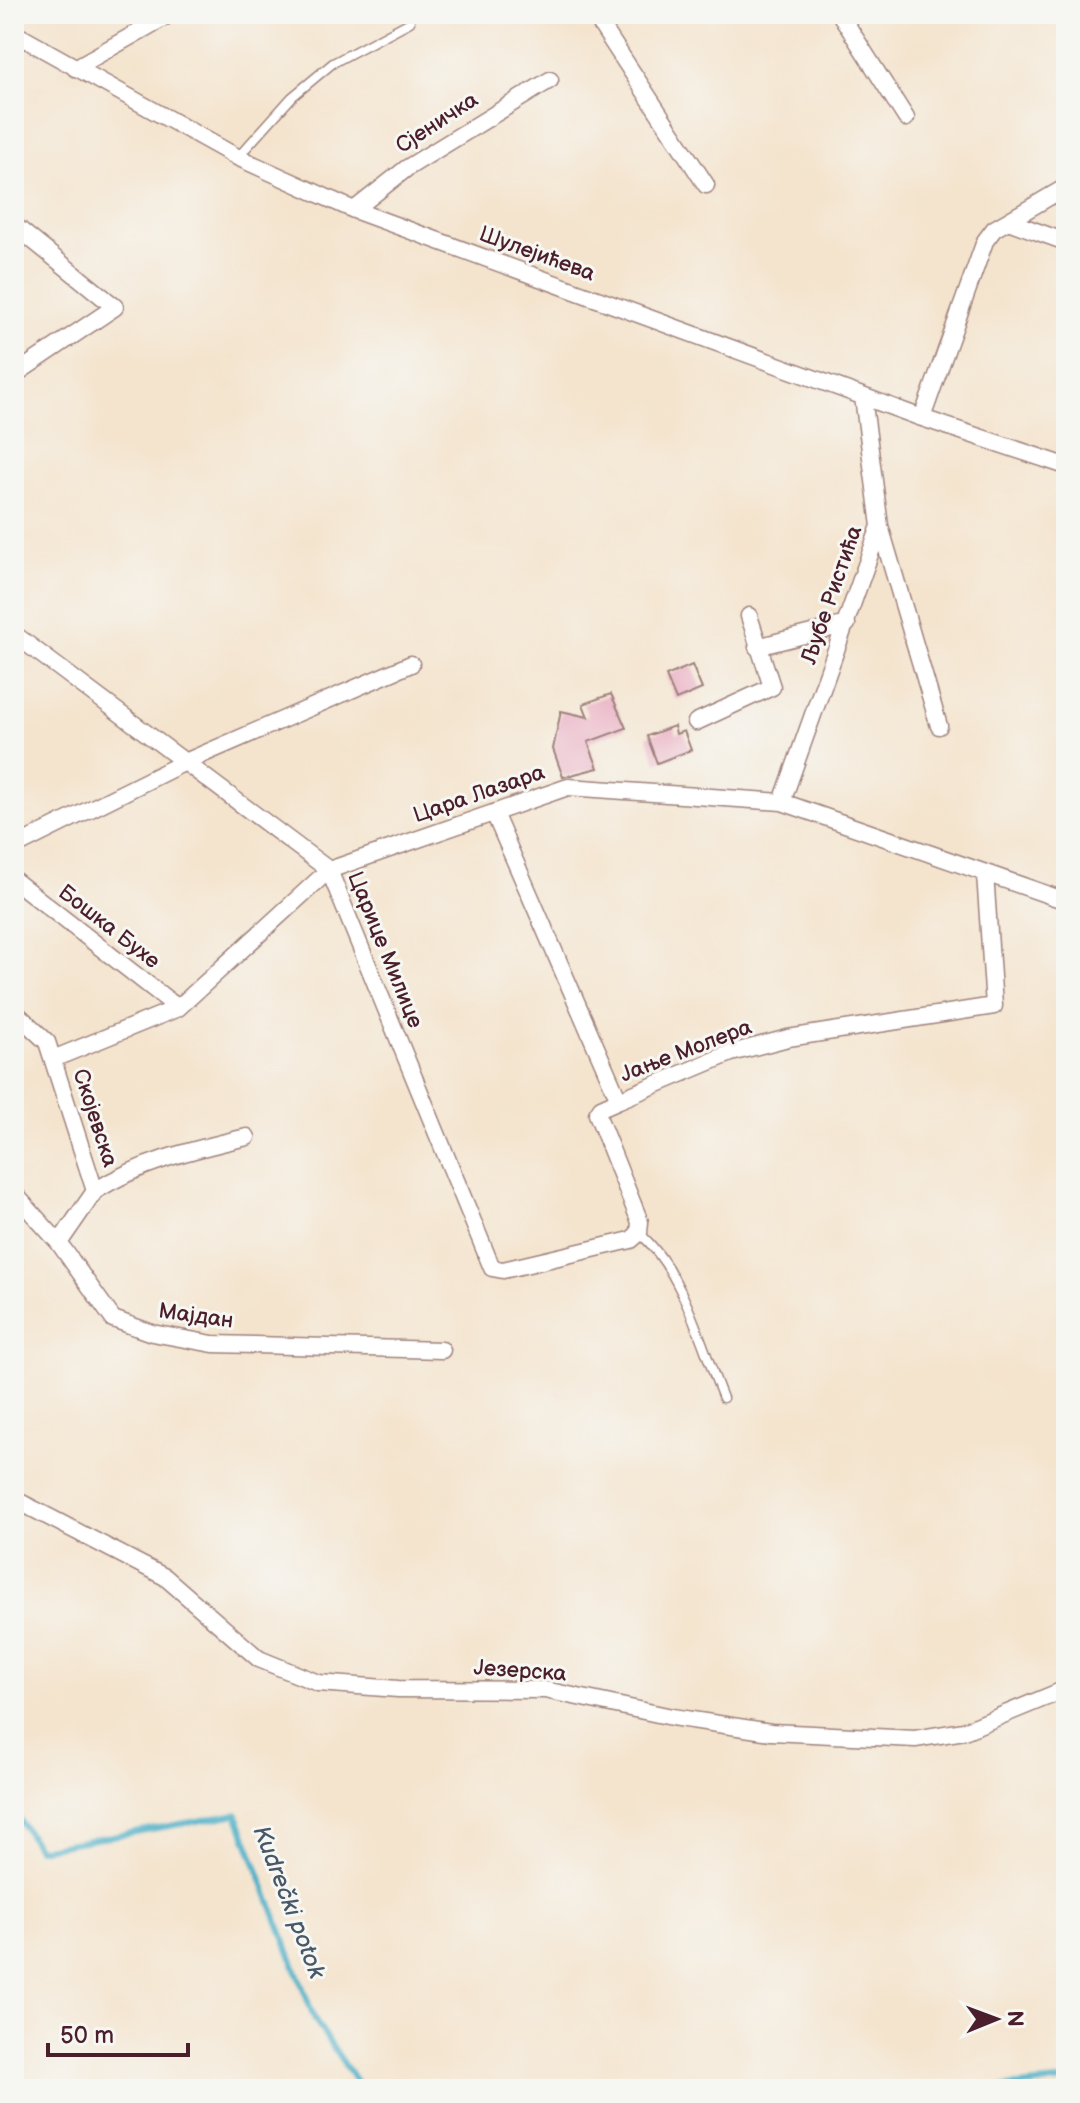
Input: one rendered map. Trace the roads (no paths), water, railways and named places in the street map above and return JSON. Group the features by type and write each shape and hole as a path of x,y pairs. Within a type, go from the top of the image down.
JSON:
{"street":[{"path":"75,68 170,14"},
{"path":"594,14 706,185"},
{"path":"840,14 906,118"},
{"name":"Шулејићева","path":"14,33 237,157 354,210 863,397 1066,466"},
{"name":"Сјеничка","path":"354,210 407,168 550,80"},
{"path":"922,418 975,262 994,229 1064,189"},
{"path":"1008,221 1066,242"},
{"path":"14,225 115,307 14,375"},
{"name":"Љубе Ристића","path":"782,802 880,526 863,397"},
{"path":"880,526 939,726"},
{"path":"696,722 772,687 749,616"},
{"path":"757,647 847,624"},
{"name":"Царице Милице","path":"14,634 329,870 492,1268 503,1270 631,1240 639,1233"},
{"path":"14,847 185,762 411,664"},
{"name":"Цара Лазара","path":"53,1059 178,1008 329,870 568,787 782,802 1066,901"},
{"name":"Јање Молера","path":"494,813 619,1100 731,1053 788,1038 994,1006 985,873"},
{"name":"Бошка Бухе","path":"14,880 178,1008"},
{"name":"Скојевска","path":"14,1011 47,1042 95,1191 59,1243"},
{"path":"619,1100 601,1108 597,1114 640,1222 639,1233"},
{"path":"95,1191 127,1171 167,1157 247,1137"},
{"name":"Мајдан","path":"14,1193 59,1243 113,1319 152,1333 213,1344 439,1349"},
{"name":"Језерска","path":"14,1499 165,1577 259,1659 318,1683 398,1689 545,1690 672,1717 771,1732 915,1739 964,1731 1066,1689"}],"lane":[{"path":"237,157 292,97 333,63 410,22"},
{"path":"639,1233 655,1247 672,1273 723,1398"}],"waterway":[{"name":"Kudrečki potok","path":"14,1811 38,1849 237,1814 315,2020 361,2089"},
{"name":"Kudrečki potok","path":"989,2089 1066,2081"}]}
